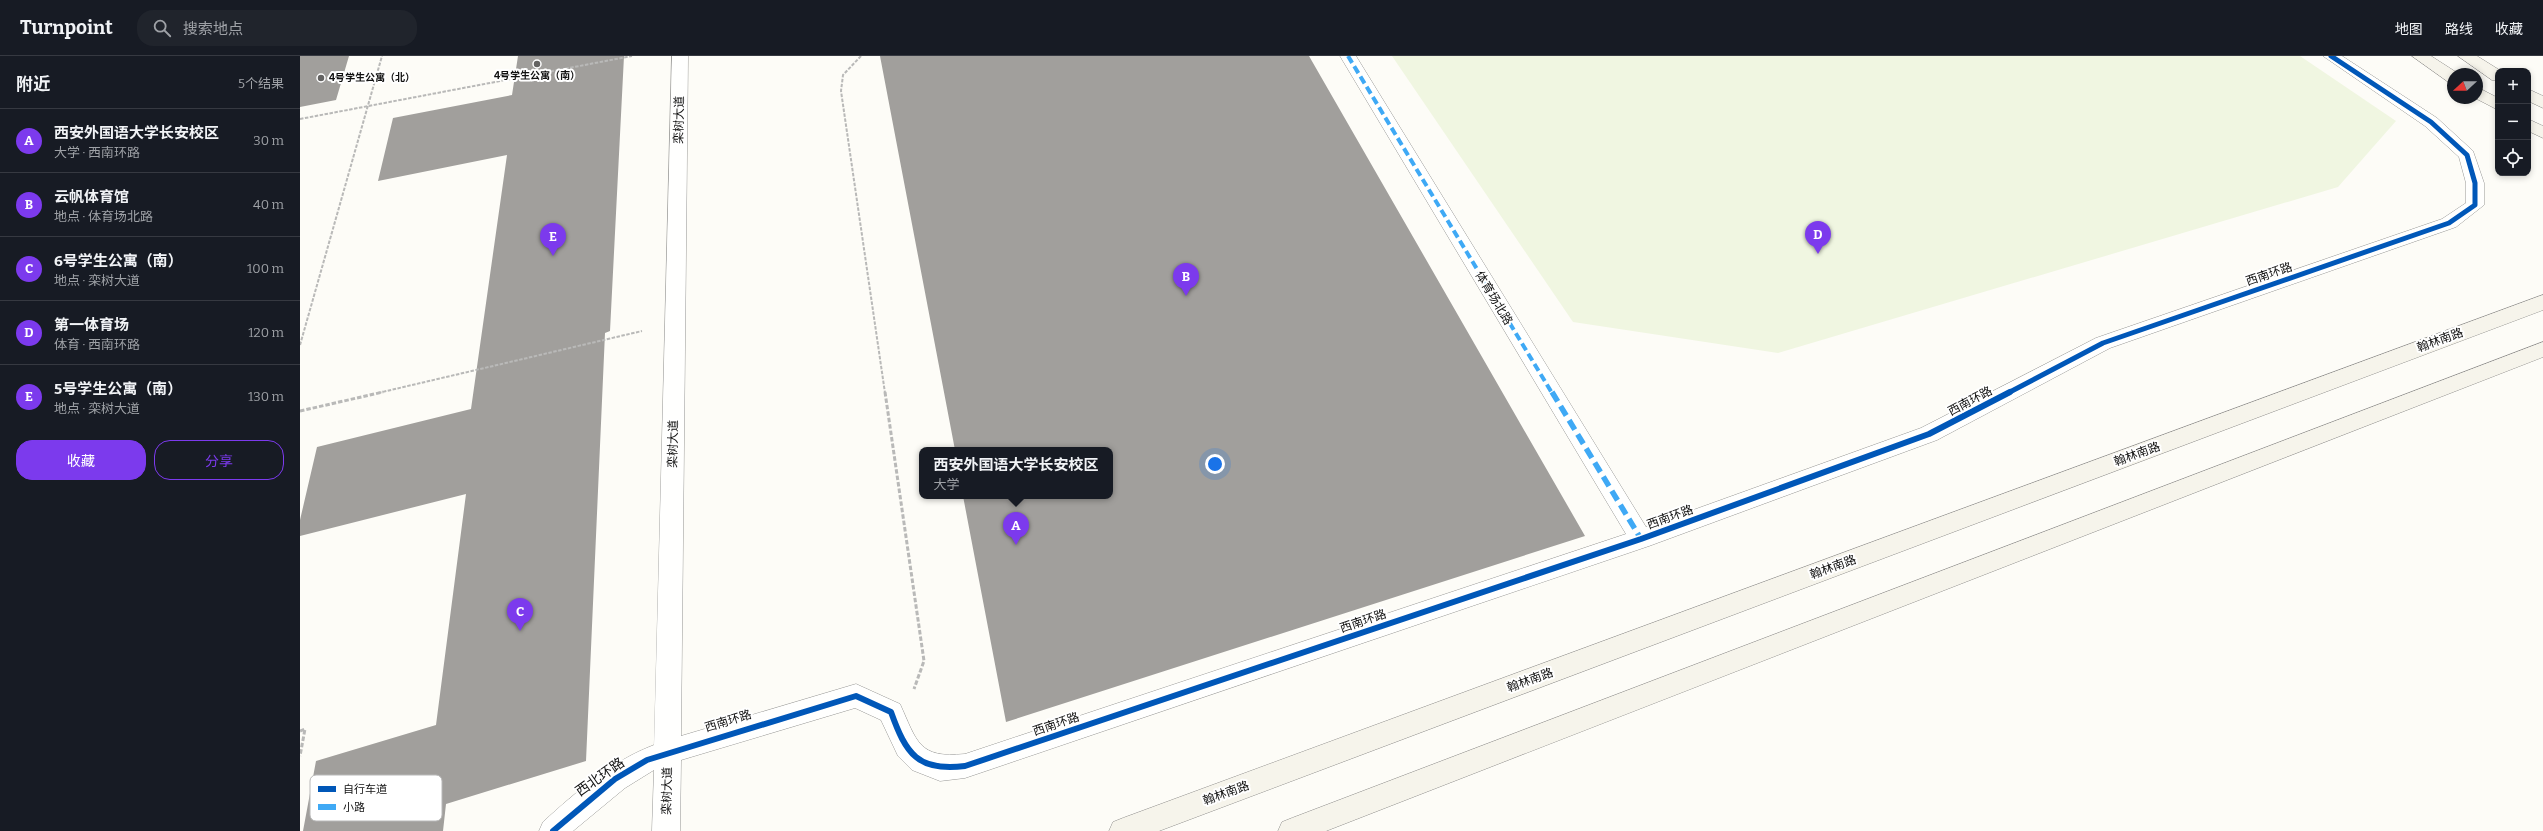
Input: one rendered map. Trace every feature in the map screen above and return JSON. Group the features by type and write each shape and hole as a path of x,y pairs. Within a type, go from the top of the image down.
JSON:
{"street":[{"name":"栾树大道","path":"666,831 680,56"},
{"name":"体育场北路","path":"1348,56 1641,539"},
{"name":"西南环路","path":"668,752 856,696 891,712 900,735 915,757 938,768 965,766 1641,539 1929,434 2103,343 2449,223 2475,205 2476,183 2467,155 2431,122 2331,56"},
{"path":"2420,56 2447,73"},
{"path":"2466,56 2495,74"},
{"path":"2483,96 2496,104"},
{"path":"2531,96 2543,103"},
{"path":"2531,126 2543,133"},
{"name":"翰林南路","path":"1124,831 2543,302"},
{"path":"1292,831 2543,349"},
{"name":"西北环路","path":"553,831 579,806 615,780 647,760 668,752"}],"path":[{"path":"300,345 382,56"},
{"path":"300,119 632,56"},
{"path":"861,56 843,75 841,91 924,662 918,683 907,701 891,712"},
{"path":"300,411 675,323"},
{"path":"300,731 305,729 300,756"}],"green space":[{"path":"1392,56 2300,56 2396,121 2338,187 1778,353 1573,322"}],"building":[{"name":"4号学生公寓（北）","path":"300,56 349,56 336,100 300,107"},
{"path":"518,56 624,56 610,331 605,333 586,761 446,804 443,831 303,831 310,793 310,821 442,821 442,775 313,775 316,761 436,725 466,494 300,536 300,520 317,447 471,409 507,155 378,181 393,118 512,95"},
{"path":"880,56 1309,56 1585,536 1006,722 964,499 1113,499 1113,447 954,447"}],"marked path":[{"path":"1348,56 1641,539"}],"cycle path":[{"path":"553,831 579,807 615,779 647,760 668,752 856,696 891,712 902,739 914,755 921,761 930,766 940,768 965,766 1641,539 1929,434 2103,343 2449,223 2475,205 2475,183 2467,155 2431,122 2331,56"}],"place":[{"name":"4号学生公寓（南）","path":"537,64"},
{"name":"4号学生公寓（北）","path":"321,78"},
{"name":"第一体育场","path":"1818,254"},
{"name":"5号学生公寓（南）","path":"553,256"},
{"name":"云帆体育馆","path":"1186,296"},
{"name":"西安外国语大学长安校区","path":"1016,545"},
{"name":"6号学生公寓（南）","path":"520,631"}]}
